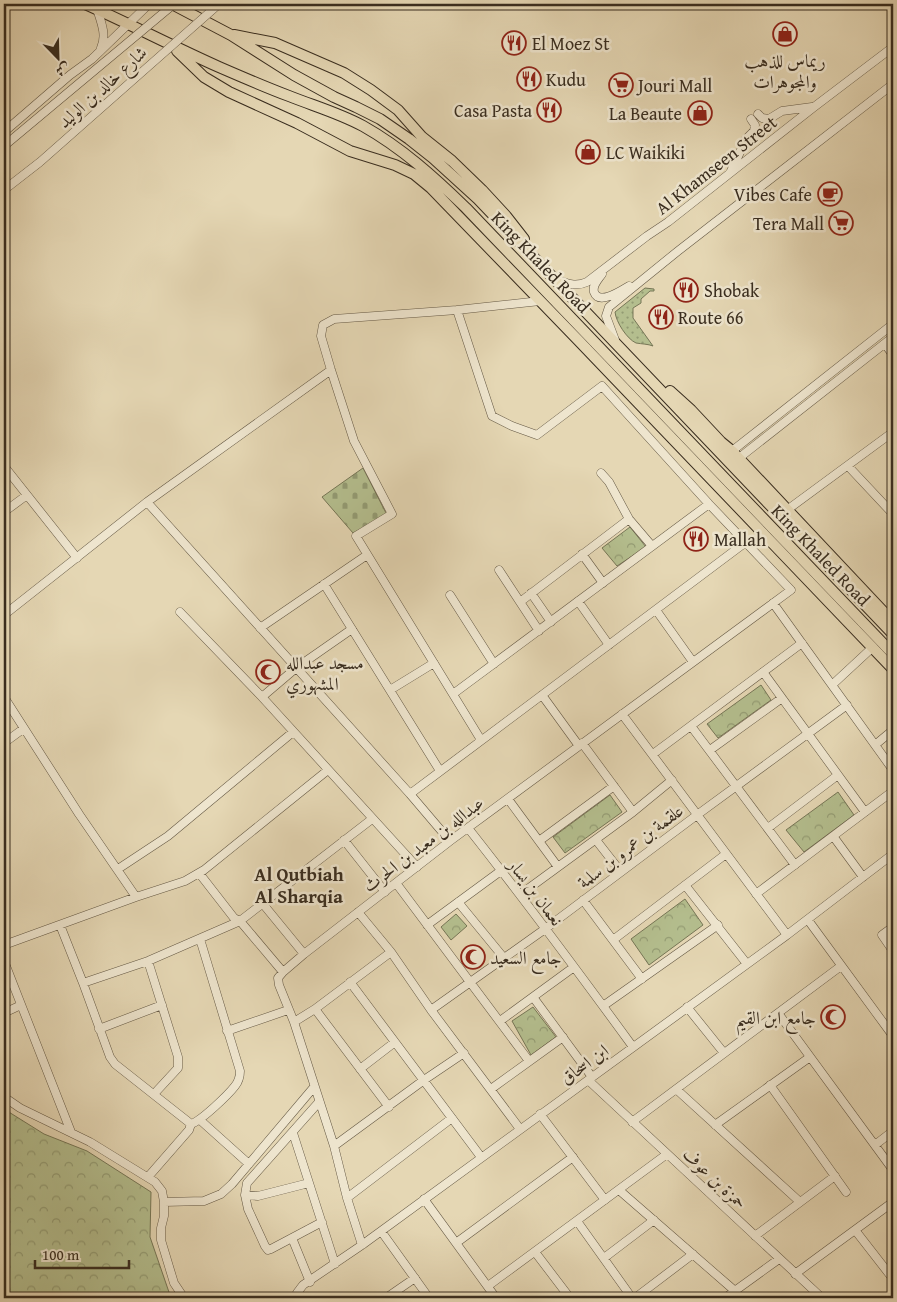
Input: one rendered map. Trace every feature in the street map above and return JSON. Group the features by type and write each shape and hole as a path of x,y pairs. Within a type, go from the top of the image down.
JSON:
{"main road":[{"name":"King Khaled Road","path":"85,4 219,67 339,114 362,125 417,163 466,208 893,654"},
{"name":"King Khaled Road","path":"173,4 231,35 294,75 380,119 433,158 478,199 893,634"},
{"path":"231,35 258,39 284,46 344,73 398,110 422,136 452,161 506,216 551,276"},
{"path":"170,45 204,77 229,92 297,123 350,151 396,165 414,174 431,188 893,669"},
{"path":"617,344 691,410 893,622"}],"street":[{"name":"شارع خالد بن الوليد","path":"4,132 70,75 92,59 149,4"},
{"path":"4,146 173,4"},
{"name":"شارع خالد بن الوليد","path":"4,190 40,162 219,4"},
{"path":"92,59 104,41 103,29 97,9"},
{"name":"Al Khamseen Street","path":"551,276 565,283 577,285 587,282 893,47"},
{"path":"617,344 606,316 609,307 893,84"},
{"path":"758,114 762,118 769,119 782,111 814,107"},
{"path":"729,174 744,141 754,130 751,119"},
{"path":"608,267 594,286 595,295 599,298 612,296 644,278"},
{"path":"481,740 356,536 392,514 354,441 331,370 322,336 323,325 334,319 457,310 540,301"},
{"path":"410,794 746,542 602,386 537,435 492,416 457,310"},
{"path":"735,455 893,324"},
{"path":"735,455 893,337"},
{"path":"885,344 893,355"},
{"path":"4,616 147,502 331,370"},
{"path":"787,510 893,432"},
{"path":"4,466 77,558"},
{"path":"848,466 893,514"},
{"path":"601,473 609,482 629,519 652,546"},
{"path":"4,512 27,495"},
{"path":"147,502 450,841"},
{"path":"453,694 709,504"},
{"path":"520,602 629,519"},
{"name":"عبدالله بن معبد بن الحرث","path":"283,972 450,841 791,590 746,542"},
{"path":"582,554 603,582"},
{"path":"260,628 367,555"},
{"path":"499,570 539,631"},
{"path":"324,584 440,771"},
{"path":"531,593 551,622"},
{"path":"450,595 494,664"},
{"path":"578,601 609,645"},
{"path":"773,603 893,770"},
{"path":"656,610 693,662"},
{"path":"180,612 262,697 417,868"},
{"path":"262,697 296,668 352,629"},
{"path":"652,754 802,644"},
{"path":"832,684 872,647"},
{"path":"390,690 434,663"},
{"path":"763,672 865,812"},
{"path":"542,695 633,812"},
{"path":"4,697 79,814 136,897"},
{"path":"710,750 782,698"},
{"name":"علقمة بن عمرو بن سلمة","path":"432,1010 847,706"},
{"path":"622,714 787,936"},
{"path":"691,726 795,864"},
{"path":"4,743 23,729"},
{"path":"875,745 893,730"},
{"path":"118,869 168,836 293,732"},
{"path":"4,945 185,881 199,874 328,770"},
{"path":"768,828 838,775"},
{"path":"520,894 596,840 672,780"},
{"path":"539,842 614,786"},
{"path":"756,894 893,791"},
{"path":"508,799 558,867"},
{"path":"83,983 148,960 240,921 372,819"},
{"name":"نعمان بن يسار","path":"468,828 502,870 633,1046"},
{"path":"833,836 863,877"},
{"path":"344,840 385,892"},
{"path":"596,840 621,872"},
{"path":"613,940 726,854"},
{"name":"ابن اسحاق","path":"290,1298 303,1285 362,1245 633,1046 787,936 893,854"},
{"path":"428,925 502,870"},
{"path":"199,874 234,918 240,921 283,972 278,978 279,985 294,1022 334,1146 347,1198 362,1245"},
{"path":"396,883 529,1061"},
{"path":"686,885 747,964"},
{"path":"583,900 642,979"},
{"path":"458,902 504,958"},
{"path":"263,904 304,954"},
{"path":"358,912 391,952 520,1129"},
{"path":"808,920 893,1036"},
{"path":"60,925 99,1030 114,1064 190,1124"},
{"path":"603,1006 718,925"},
{"path":"893,927 882,935 893,951"},
{"path":"190,1124 200,1120 236,1085 240,1077 240,1071 200,939"},
{"path":"294,1022 315,1009 391,952"},
{"path":"148,960 179,1063 178,1068 154,1094"},
{"path":"4,961 71,1132"},
{"path":"632,1122 842,966"},
{"path":"500,1022 574,967"},
{"path":"350,982 482,1157"},
{"name":"حمزة بن عوف","path":"533,997 563,1037 590,1078 632,1122 821,1298"},
{"path":"4,1013 21,1005"},
{"path":"99,1030 162,1005"},
{"path":"687,1007 724,1053"},
{"path":"315,1009 389,1107"},
{"path":"227,1031 288,1010"},
{"path":"778,1013 893,1170"},
{"path":"491,1089 563,1037"},
{"path":"360,1070 395,1042"},
{"path":"334,1146 464,1053"},
{"path":"715,1125 810,1057"},
{"path":"770,1085 846,1192"},
{"path":"164,1202 204,1201 221,1194 232,1184 314,1087"},
{"path":"676,1090 800,1202"},
{"path":"4,1097 20,1108 90,1142 155,1182 162,1191 164,1202 164,1216 160,1228 161,1240 174,1283 184,1298"},
{"path":"319,1102 246,1183 245,1195 248,1209 267,1248 271,1249 322,1222"},
{"path":"540,1114 605,1200"},
{"path":"347,1198 452,1118"},
{"path":"200,1120 249,1164"},
{"path":"148,1177 189,1130 190,1124"},
{"path":"875,1145 893,1131"},
{"path":"292,1133 335,1264"},
{"path":"488,1286 667,1154"},
{"path":"456,1243 573,1157"},
{"path":"755,1236 835,1176"},
{"path":"245,1195 258,1196 309,1184"},
{"path":"619,1190 735,1291"},
{"path":"424,1199 496,1298"},
{"path":"795,1274 893,1202"},
{"path":"604,1258 654,1220"},
{"path":"577,1221 634,1298 693,1254"},
{"path":"855,1230 890,1275 893,1273"},
{"path":"381,1231 429,1298"},
{"path":"292,1238 310,1282"},
{"path":"535,1252 570,1298"},
{"path":"725,1298 779,1259"},
{"path":"386,1298 415,1278"}],"green space":[{"path":"645,288 654,289 654,291 650,291 641,299 641,303 633,308 633,318 653,346 636,343 629,338 620,325 615,312"},
{"path":"363,468 387,515 353,533 322,497"},
{"path":"630,527 646,547 617,566 602,548"},
{"path":"761,685 771,700 718,738 707,724"},
{"path":"838,792 854,815 804,852 786,830"},
{"path":"610,795 622,812 565,853 553,837"},
{"path":"685,899 703,925 649,965 631,939"},
{"path":"456,914 467,926 451,940 441,927"},
{"path":"533,1007 556,1037 531,1055 512,1021"},
{"path":"4,1109 44,1134 87,1151 151,1192 150,1237 171,1298 4,1298"}],"place":[{"name":"ريماس للذهب والمجوهرات","path":"785,34"},
{"name":"El Moez St","path":"514,43"},
{"name":"Kudu","path":"529,79"},
{"name":"Jouri Mall","path":"621,85"},
{"name":"Casa Pasta","path":"549,110"},
{"name":"La Beaute","path":"700,113"},
{"name":"LC Waikiki","path":"588,152"},
{"name":"Vibes Cafe","path":"830,194"},
{"name":"Tera Mall","path":"841,223"},
{"name":"Shobak","path":"686,290"},
{"name":"Route 66","path":"661,317"},
{"name":"Mallah","path":"696,539"},
{"name":"مسجد عبدالله المشهوري","path":"268,672"},
{"name":"جامع السعيد","path":"473,957"},
{"name":"جامع ابن القيم","path":"833,1017"}],"district":[{"name":"Al Qutbiah Al Sharqia","path":"299,885"}]}
